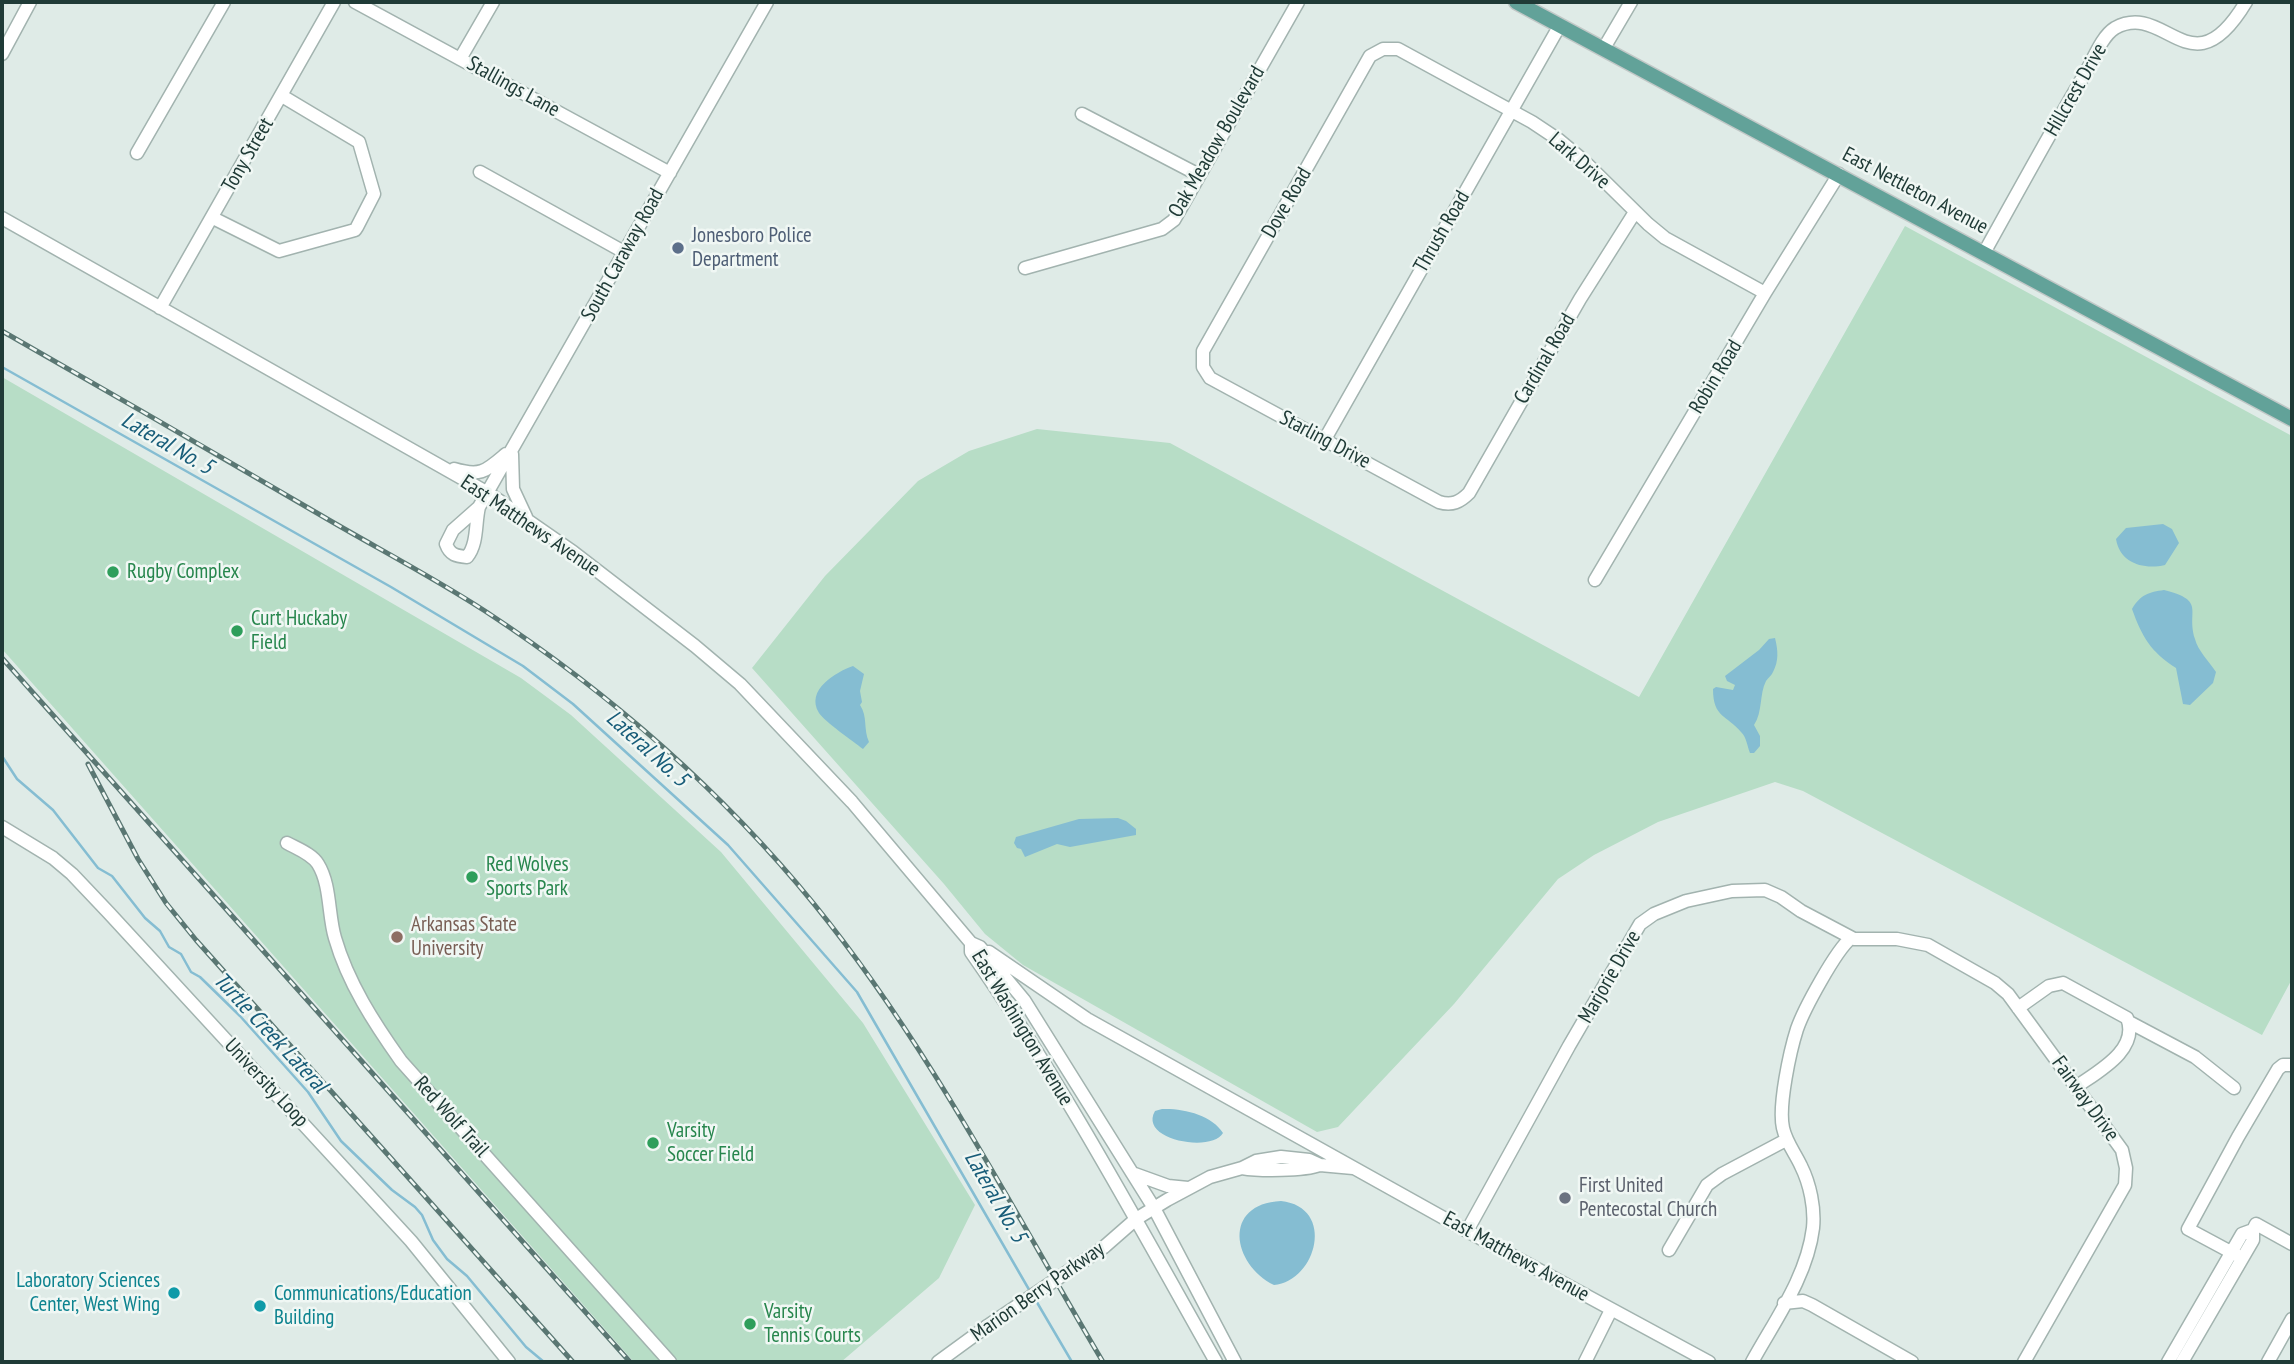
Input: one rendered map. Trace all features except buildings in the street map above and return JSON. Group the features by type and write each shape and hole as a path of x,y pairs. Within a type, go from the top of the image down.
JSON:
{"main road":[{"name":"East Nettleton Avenue","path":"1516,2 2292,419"}],"street":[{"path":"2,54 30,2"},
{"path":"137,153 224,2"},
{"name":"Tony Street","path":"160,308 334,2"},
{"name":"Stallings Lane","path":"355,2 670,173"},
{"path":"460,59 493,2"},
{"name":"South Caraway Road","path":"479,507 767,2"},
{"name":"Oak Meadow Boulevard","path":"1025,268 1162,229 1174,220 1298,2"},
{"path":"1604,48 1630,2"},
{"name":"Hillcrest Drive","path":"1984,253 2113,29 2130,22 2143,22 2184,40 2202,43 2223,33 2245,2"},
{"name":"Thrush Road","path":"1325,439 1560,25"},
{"name":"Lark Drive","path":"1383,48 1398,50 1559,140 1665,238 1765,293"},
{"name":"Dove Road","path":"1202,364 1203,351 1370,56 1383,48"},
{"path":"213,218 279,251 355,230 357,227 374,194 359,142 282,96"},
{"path":"1082,114 1199,175"},
{"path":"480,172 624,252"},
{"name":"Robin Road","path":"1595,580 1765,293 1839,174"},
{"name":"Cardinal Road","path":"1455,503 1462,501 1469,493 1580,299 1635,212"},
{"name":"East Matthews Avenue","path":"2,218 488,493 531,522 695,646 740,684 852,802 975,945"},
{"name":"Starling Drive","path":"1202,364 1210,378 1439,502 1455,503"},
{"path":"437,464 470,474 486,471 512,450"},
{"path":"512,450 513,489 521,510 531,522"},
{"name":"University Loop","path":"2,827 53,859 81,884 411,1241 509,1362"},
{"name":"Red Wolf Trail","path":"288,843 314,858 319,865 342,959 356,990 389,1045 433,1098 670,1362"},
{"name":"Marjorie Drive","path":"1467,1231 1569,1046 1640,925 1648,918 1671,906 1708,895 1752,889 1765,890 1851,938"},
{"path":"1752,1362 1805,1265 1812,1240 1812,1201 1802,1168 1786,1140 1781,1119 1781,1105 1798,1026 1841,947 1851,938"},
{"name":"Fairway Drive","path":"1851,938 1896,939 1928,945 1995,983 2008,994 2122,1150 2126,1168 2125,1185 2024,1362"},
{"path":"975,945 1087,1019 1357,1169"},
{"name":"East Washington Avenue","path":"1216,1362 1136,1219 1014,1014 971,952 975,945 1024,1000 1154,1208 1236,1362"},
{"path":"2018,1008 2052,982 2066,984 2195,1057 2234,1088"},
{"path":"2076,1087 2120,1052 2128,1039 2129,1022"},
{"path":"2236,1256 2188,1229 2278,1069 2283,1065 2292,1065"},
{"path":"1670,1250 1707,1185 1722,1174 1786,1140"},
{"name":"East Matthews Avenue","path":"1136,1219 1210,1177 1256,1161 1281,1157 1309,1160 1320,1166 1357,1169 1709,1362"},
{"path":"1131,1172 1168,1186 1188,1188"},
{"name":"Marion Berry Parkway","path":"938,1362 1104,1247 1136,1219"},
{"path":"2168,1362 2236,1256 2253,1240 2255,1227 2292,1244"},
{"path":"2182,1362 2236,1256"},
{"path":"1784,1303 1803,1301 1812,1305 1912,1362"},
{"path":"1586,1362 1611,1310"},
{"path":"2268,1362 2292,1319"}],"green space":[{"path":"1905,226 2292,436 2292,979 2262,1035 1803,791 1775,782 1658,822 1594,855 1558,879 1454,1004 1338,1127 1317,1132 1023,965 985,934 944,884 752,668 825,576 918,481 969,451 1037,429 1170,443 1639,697"},
{"name":"Red Wolves Sports Park","path":"2,377 521,678 571,715 721,852 863,1023 975,1205 939,1278 841,1362 634,1362 2,649"}],"water":[{"path":"2163,524 2172,529 2179,543 2165,565 2141,565 2122,554 2116,539 2126,528"},
{"path":"2164,590 2186,598 2190,603 2196,643 2216,672 2213,683 2190,705 2183,704 2176,668 2148,643 2132,609 2145,595"},
{"path":"1775,638 1776,664 1764,686 1759,714 1754,725 1760,736 1760,746 1754,753 1750,753 1743,734 1715,706 1713,689 1716,687 1733,690 1735,685 1727,681 1725,676 1769,639"},
{"path":"853,666 864,674 860,705 869,742 863,749 822,717 816,705 816,697 824,683"},
{"path":"1118,818 1136,829 1136,835 1070,847 1057,844 1025,857 1014,843 1016,837 1079,819"},
{"path":"1179,1110 1204,1117 1223,1133 1216,1139 1205,1142 1178,1140 1166,1136 1157,1129 1153,1121 1155,1111"},
{"path":"1281,1201 1298,1206 1309,1216 1314,1229 1314,1244 1310,1258 1301,1271 1289,1280 1274,1285 1249,1263 1242,1250 1240,1236 1242,1223 1249,1212 1262,1205"}],"waterway":[{"name":"Lateral No. 5","path":"2,367 391,587 523,666 573,704 728,845 857,992 1031,1293"},
{"name":"Turtle Creek Lateral","path":"2,756 17,779 53,810 98,868 112,876 145,918 160,931 169,947 181,954 191,972 200,977 240,1016 308,1092 341,1141 392,1190 415,1207 447,1259 467,1276 526,1347 544,1362"},
{"name":"Lateral No. 5","path":"1035,1299 1072,1362"}],"railway":[{"path":"2,331 485,611 575,674 701,782 741,821 814,904 894,1013 967,1127 1103,1362"},
{"path":"2,658 630,1362"},
{"path":"88,764 138,859 166,903 196,940 573,1362"}],"place":[{"name":"Jonesboro Police Department","path":"678,248"},
{"name":"Rugby Complex","path":"113,572"},
{"name":"Curt Huckaby Field","path":"237,631"},
{"name":"Red Wolves Sports Park","path":"472,877"},
{"name":"Arkansas State University","path":"397,937"},
{"name":"Varsity Soccer Field","path":"653,1143"},
{"name":"First United Pentecostal Church","path":"1565,1198"},
{"name":"Laboratory Sciences Center, West Wing","path":"174,1293"},
{"name":"Communications/Education Building","path":"260,1306"},
{"name":"Varsity Tennis Courts","path":"750,1324"}]}
